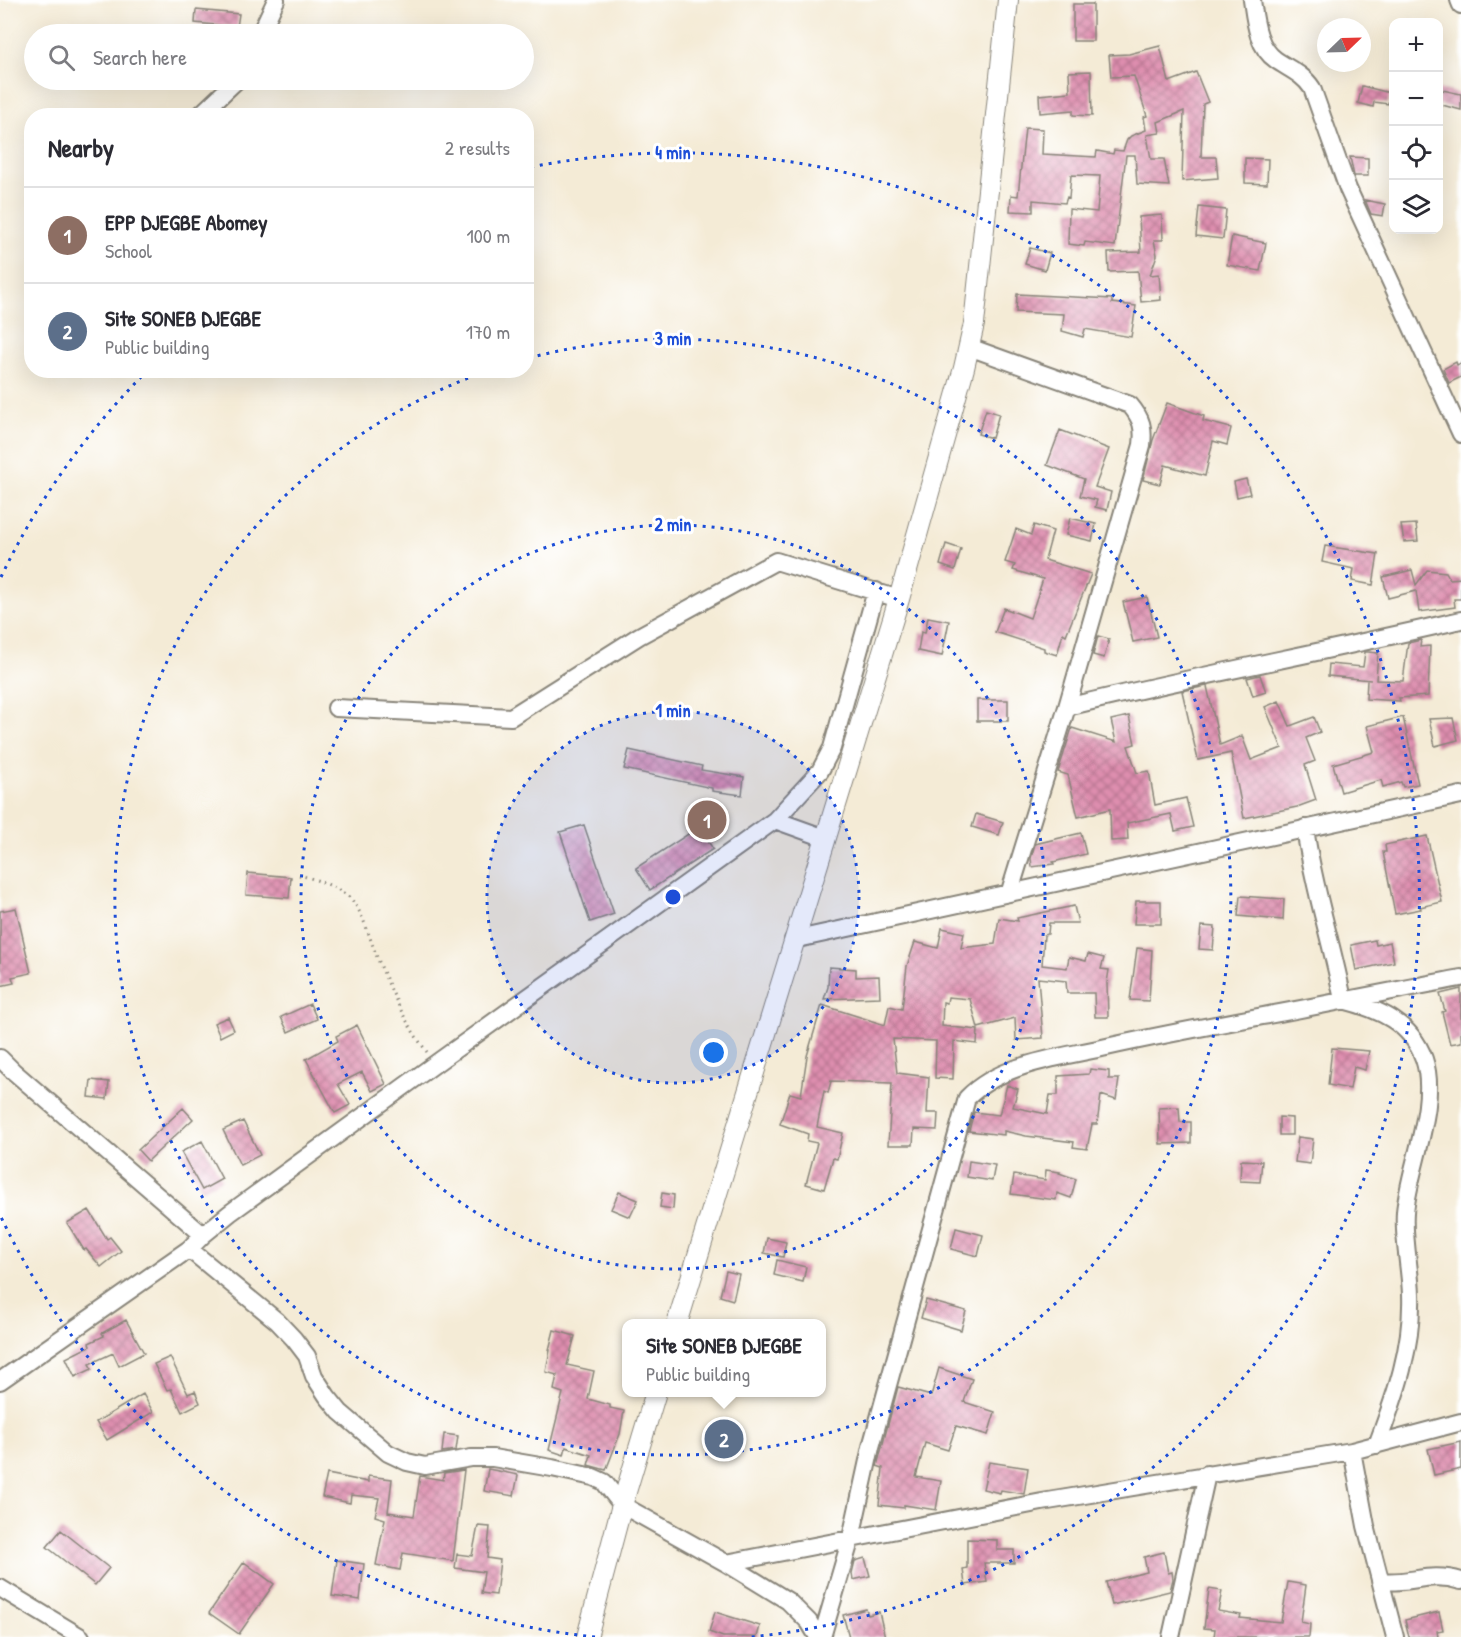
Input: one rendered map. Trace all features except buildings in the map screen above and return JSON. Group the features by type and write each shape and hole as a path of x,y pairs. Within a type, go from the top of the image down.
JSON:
{"street":[{"path":"265,24 276,0"},
{"path":"678,1319 899,599 969,347 979,281 1008,0"},
{"path":"1252,0 1261,43 1273,58 1305,78 1312,88 1348,189 1461,434"},
{"path":"1459,0 1461,5"},
{"path":"207,108 226,90"},
{"path":"969,347 1130,405 1140,417 1143,430 1142,445 1067,707 1010,891"},
{"path":"336,708 511,717 639,636 776,561 899,599"},
{"path":"0,1381 189,1250 203,1235 435,1064 775,820 820,771 832,748 876,591"},
{"path":"1067,707 1147,687 1262,665 1461,620"},
{"path":"793,940 1010,891 1461,795"},
{"path":"775,820 825,838"},
{"path":"1305,828 1310,867 1330,937 1343,1000"},
{"path":"820,1637 851,1538 871,1447 967,1098 978,1087 1019,1068 1177,1032 1461,978"},
{"path":"1343,1000 1391,1017 1407,1031 1417,1044 1428,1075 1427,1101 1405,1214 1412,1296 1411,1328 1406,1359 1377,1445"},
{"path":"0,1058 203,1235"},
{"path":"189,1250 277,1321 306,1356 327,1396 340,1412 388,1453 407,1462 425,1466 471,1458 494,1458 552,1467 593,1477 604,1482 622,1505 788,1600 820,1637"},
{"path":"587,1637 622,1505 654,1397"},
{"path":"726,1563 1042,1502 1352,1451 1461,1422"},
{"path":"1352,1451 1366,1526 1395,1637"},
{"path":"1171,1637 1207,1474"},
{"path":"1380,1581 1390,1582 1425,1576 1439,1576 1461,1581"},
{"path":"0,1588 81,1637"}],"path":[{"path":"299,875 329,885 350,898 362,920 389,988 410,1028 435,1064"}],"place":[{"name":"EPP DJEGBE Abomey","path":"707,820"},
{"name":"Site SONEB DJEGBE","path":"724,1439"}]}
